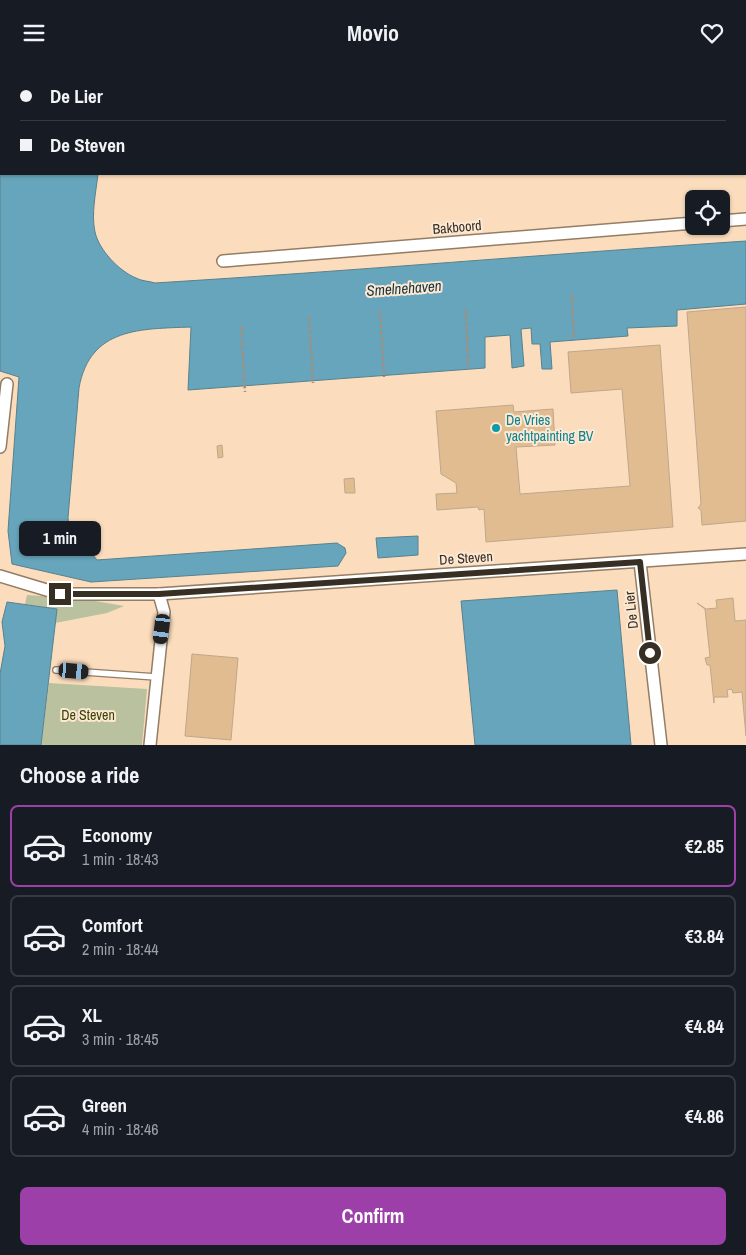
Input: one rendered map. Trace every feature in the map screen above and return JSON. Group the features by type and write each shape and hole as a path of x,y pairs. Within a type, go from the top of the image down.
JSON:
{"street":[{"path":"730,220 746,219"},
{"name":"Bakboord","path":"223,261 685,224"},
{"path":"0,447 7,384"},
{"name":"De Steven","path":"0,576 60,594 159,594 746,554"},
{"name":"De Lier","path":"640,562 661,745"},
{"path":"150,745 164,612 159,594"}],"lane":[{"path":"56,670 156,677"}],"path":[{"path":"572,294 574,339"},
{"path":"466,309 468,369"},
{"path":"380,311 384,377"},
{"path":"309,317 313,383"},
{"path":"240,326 245,392"}],"shaded area":[{"path":"86,175 746,175 746,745 0,745 0,331"}],"green space":[{"path":"27,595 84,599 124,606 107,613 55,623 57,609 25,604"},
{"name":"De Steven","path":"49,683 147,689 142,745 41,745"}],"water":[{"name":"Smelnehaven","path":"0,175 98,175 94,203 97,239 105,253 123,270 140,280 155,283 746,241 746,304 677,310 677,326 627,328 628,336 550,342 552,369 542,369 540,344 532,344 531,328 521,329 524,366 512,368 510,335 485,337 485,368 188,390 191,327 136,331 120,335 106,342 94,353 85,368 79,388 68,518 69,526 97,560 337,543 345,548 346,553 338,566 91,582 12,564 8,531 19,377 0,371"},
{"path":"418,536 418,555 378,558 376,538"},
{"path":"617,590 631,745 475,745 461,601"},
{"path":"7,602 57,609 41,745 0,745 0,674 5,646 2,622"}],"building":[{"path":"746,307 746,521 702,525 701,510 698,508 701,504 687,312"},
{"name":"De Vries yachtpainting BV","path":"660,345 673,527 486,542 484,509 479,510 478,507 437,510 436,494 457,493 456,483 441,474 436,411 513,405 514,412 553,409 555,445 516,447 520,494 630,486 622,389 571,393 568,352"},
{"path":"222,445 223,457 218,458 217,446"},
{"path":"354,478 355,493 345,493 344,479"},
{"path":"733,598 735,621 746,620 746,736 742,692 733,693 732,689 727,690 728,697 714,697 714,703 710,665 707,665 705,658 710,657 705,609 697,603 706,609 717,608 716,600"},
{"path":"192,654 238,658 231,740 185,736"}],"place":[{"name":"De Vries yachtpainting BV","path":"496,428"}],"route":[{"path":"60,594 159,594 640,562 650,653"}]}
